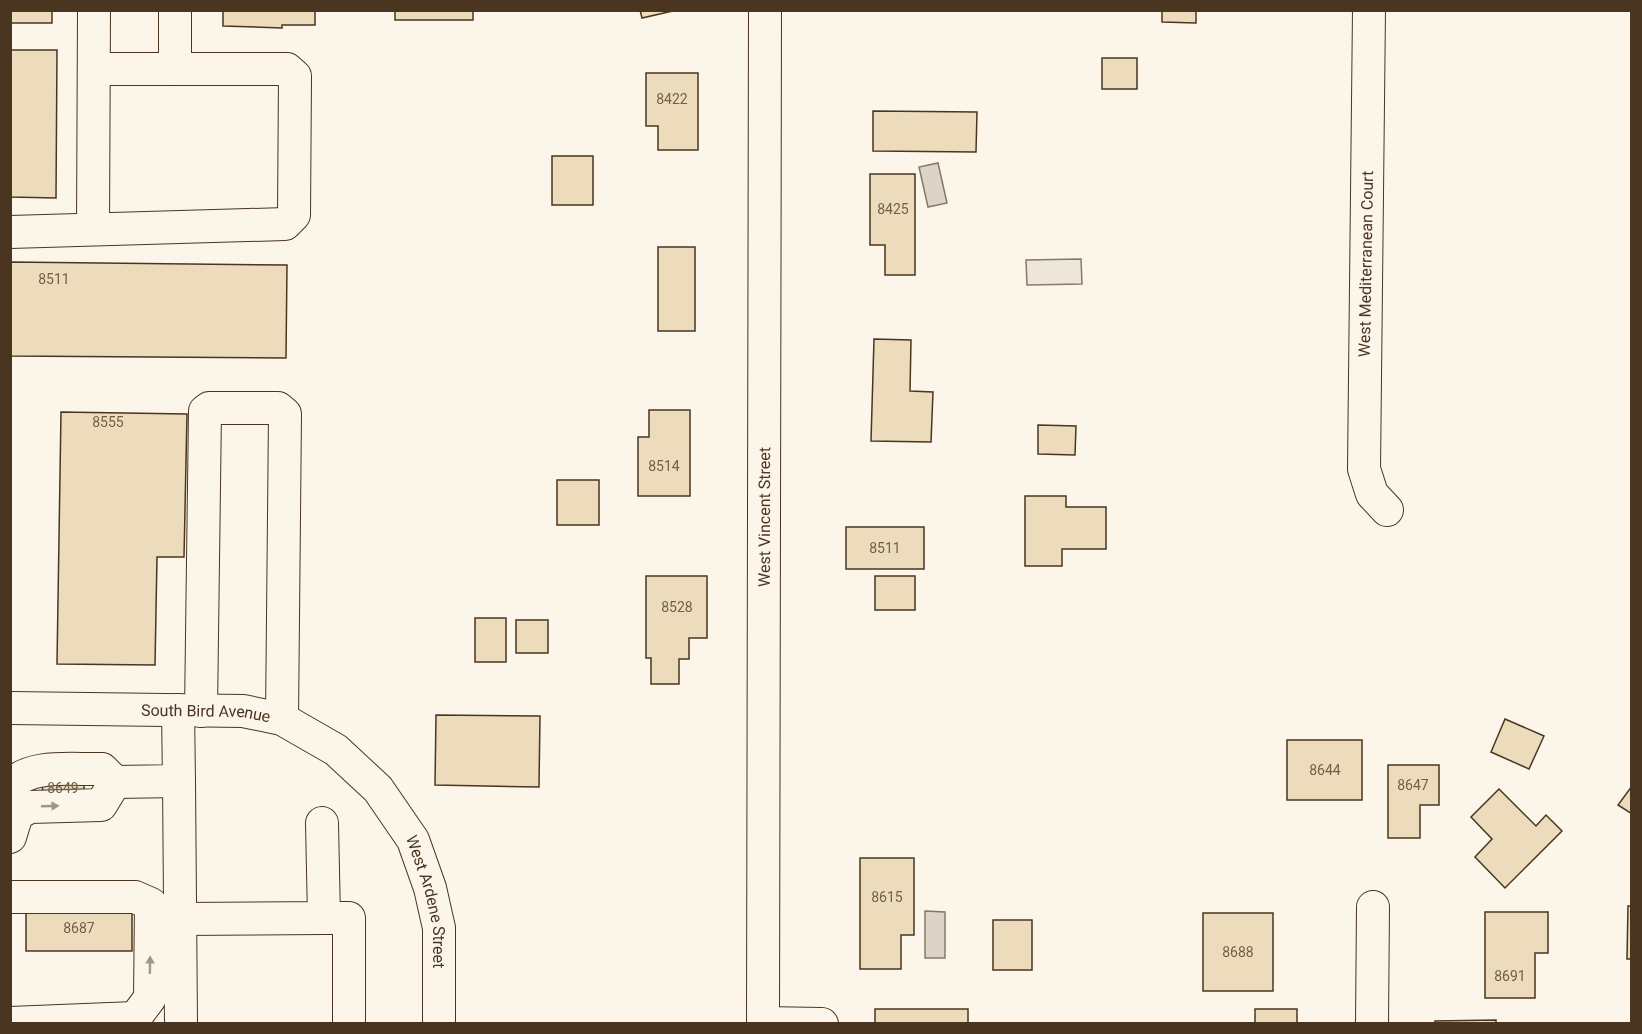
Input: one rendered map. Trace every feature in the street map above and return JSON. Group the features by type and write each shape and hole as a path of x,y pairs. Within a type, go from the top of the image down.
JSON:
{"street":[{"path":"93,229 94,10"},
{"path":"175,10 175,69"},
{"name":"West Vincent Street","path":"763,1023 765,10"},
{"name":"West Mediterranean Court","path":"1369,10 1364,469 1372,494 1387,510"},
{"path":"10,232 285,224 294,215 295,76 287,69 94,69"},
{"path":"181,1023 179,781 190,711 205,411 209,408 278,408 285,414 282,719"},
{"name":"South Bird Avenue","path":"10,708 243,711 282,719 336,750 378,789"},
{"path":"10,786 18,777 42,771 102,769 115,782 179,781"},
{"path":"10,837 17,814 30,807 101,805 115,782"},
{"name":"West Ardene Street","path":"378,789 413,840 430,888 439,928 439,1023"},
{"path":"322,823 324,918"},
{"path":"10,897 135,897 151,904 150,998 136,1021 10,1023"},
{"path":"1372,1023 1373,907"},
{"path":"180,919 349,918 349,1023"},
{"path":"763,1023 822,1023"}],"shaded area":[{"path":"938,163 947,203 928,207 919,167"},
{"path":"1081,259 1082,284 1027,285 1026,260"},
{"path":"925,911 945,912 945,958 925,958"}],"building":[{"path":"10,10 52,10 52,23 10,23"},
{"path":"223,10 315,10 315,25 282,25 282,28 223,26"},
{"path":"395,10 473,10 473,20 395,20"},
{"path":"640,10 677,10 642,18"},
{"path":"1162,10 1196,10 1196,23 1162,22"},
{"path":"10,50 57,50 56,198 10,197"},
{"path":"1102,58 1137,58 1137,89 1102,89"},
{"path":"646,73 698,73 698,150 658,150 658,126 646,126"},
{"path":"873,111 977,112 976,152 873,151"},
{"path":"552,156 593,156 593,205 552,205"},
{"path":"870,174 915,174 915,275 885,275 885,245 870,245"},
{"path":"658,247 695,247 695,331 658,331"},
{"path":"10,262 287,265 286,358 10,356"},
{"path":"874,339 911,340 910,391 933,392 931,442 871,441"},
{"path":"649,410 690,410 690,496 638,496 638,437 649,437"},
{"path":"61,412 187,414 184,557 157,557 155,665 57,664"},
{"path":"1038,425 1076,426 1075,455 1038,454"},
{"path":"557,480 599,480 599,525 557,525"},
{"path":"1025,496 1066,496 1066,507 1106,507 1106,549 1062,549 1062,566 1025,566"},
{"path":"846,527 924,527 924,569 846,569"},
{"path":"646,576 707,576 707,638 689,638 689,659 679,659 679,684 651,684 651,658 646,658"},
{"path":"875,576 915,576 915,610 875,610"},
{"path":"475,618 506,618 506,662 475,662"},
{"path":"516,620 548,620 548,653 516,653"},
{"path":"436,715 540,716 539,787 435,785"},
{"path":"1505,719 1544,736 1529,769 1491,752"},
{"path":"1287,740 1362,740 1362,800 1287,800"},
{"path":"1388,765 1439,765 1439,805 1420,805 1420,838 1388,838"},
{"path":"84,777 84,799 43,799 42,778"},
{"path":"1632,786 1632,814 1618,805"},
{"path":"1499,789 1536,826 1546,815 1562,831 1505,888 1475,857 1492,839 1471,817"},
{"path":"860,858 914,858 914,935 901,935 901,969 860,969"},
{"path":"26,906 132,906 132,951 26,951"},
{"path":"1628,906 1632,906 1632,959 1627,959"},
{"path":"1485,912 1548,912 1548,953 1535,953 1535,998 1485,998"},
{"path":"1203,913 1273,913 1273,991 1203,991"},
{"path":"993,920 1032,920 1032,970 993,970"},
{"path":"875,1009 968,1009 968,1024 875,1024"},
{"path":"1255,1009 1297,1009 1297,1024 1255,1024"},
{"path":"1496,1020 1496,1024 1435,1024 1435,1021"}]}
